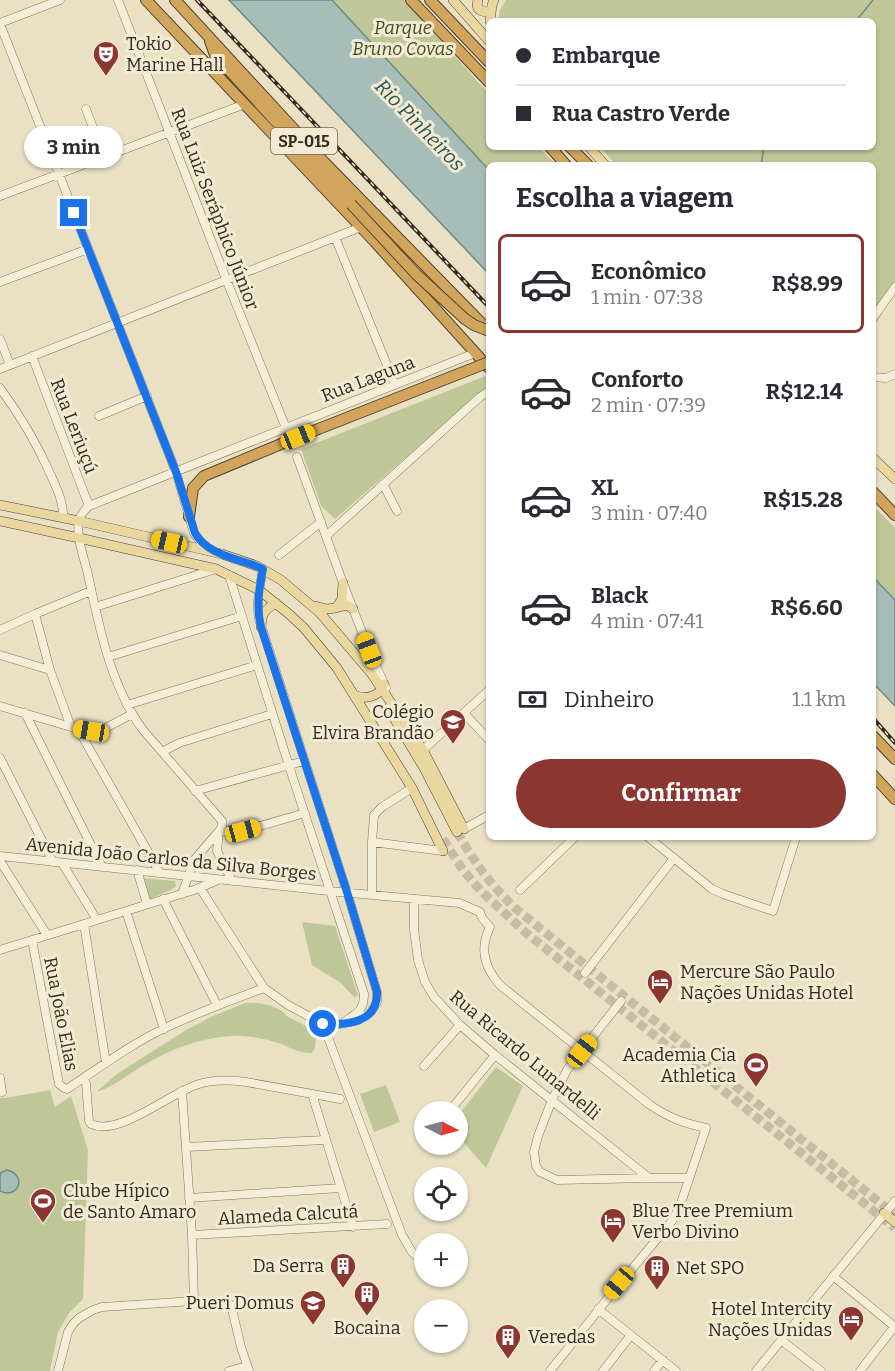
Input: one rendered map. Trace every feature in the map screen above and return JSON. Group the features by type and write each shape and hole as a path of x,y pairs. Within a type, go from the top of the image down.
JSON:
{"highway":[{"path":"146,0 361,227 486,365"},
{"path":"154,0 159,13"},
{"name":"SP-015","path":"176,0 325,163 486,328"},
{"path":"411,0 486,79"},
{"path":"430,0 486,59"},
{"path":"209,38 215,56 416,274 465,319 486,330"},
{"path":"553,150 564,162"},
{"path":"573,150 585,162"},
{"path":"189,517 193,488 204,476 486,363"},
{"path":"876,495 895,515"},
{"path":"876,739 895,759"},
{"path":"876,778 895,799"}],"main road":[{"path":"453,0 486,38"},
{"path":"478,0 479,10 490,17 494,0"},
{"path":"592,150 602,162"},
{"path":"876,461 895,479"},
{"path":"0,505 222,554 263,569 281,580 310,604 382,688 423,750 461,831"},
{"path":"0,521 216,569 259,590 289,614 335,665 412,788 443,851"},
{"path":"336,608 342,599 343,583"},
{"path":"261,627 262,615 276,603"},
{"path":"310,604 321,609 347,605 353,609"},
{"path":"354,694 365,698 382,688"},
{"path":"382,688 424,768 461,831"},
{"path":"371,721 390,741 443,839"},
{"path":"885,1213 895,1222"}],"street":[{"path":"60,0 0,24 147,396 176,472 195,533 199,541 222,554"},
{"name":"Rua Luiz Seráphico Júnior","path":"118,0 286,428"},
{"path":"0,196 244,104"},
{"path":"86,109 104,157"},
{"path":"0,369 361,227"},
{"path":"335,237 395,385"},
{"path":"0,282 88,249"},
{"path":"876,314 895,287"},
{"path":"0,339 10,365"},
{"name":"Rua Laguna","path":"89,506 475,353"},
{"name":"Rua Leriuçú","path":"32,356 89,506"},
{"path":"876,377 886,378 895,374"},
{"path":"0,388 35,440 62,502 63,518"},
{"path":"326,536 486,393"},
{"path":"99,416 147,396"},
{"path":"297,457 382,688"},
{"path":"383,484 397,511"},
{"path":"89,506 78,521 79,538 116,681 127,705 143,730 222,821 222,827 194,860 182,894"},
{"path":"279,555 321,522"},
{"path":"95,607 216,569"},
{"path":"200,888 264,988 288,1005 323,1024 340,1024 371,1012 377,1000 377,992 261,627 257,607 263,569"},
{"path":"229,575 364,994 359,1016"},
{"path":"0,630 92,591"},
{"path":"35,614 50,670 75,728 160,873"},
{"path":"108,657 242,616"},
{"path":"0,655 50,670"},
{"path":"127,705 257,665"},
{"path":"423,750 486,693"},
{"path":"0,706 75,728 98,731 132,714"},
{"path":"25,713 102,867"},
{"path":"464,713 486,737"},
{"path":"162,752 179,743 272,714"},
{"path":"0,758 52,862"},
{"path":"195,791 304,761"},
{"path":"372,895 374,815 382,807 412,788"},
{"path":"219,831 243,831 305,813"},
{"path":"461,831 486,818"},
{"path":"219,831 217,851 232,881"},
{"path":"520,890 572,840"},
{"path":"652,840 712,889 773,911 795,840"},
{"path":"372,842 443,851"},
{"path":"205,845 217,851"},
{"name":"Avenida João Carlos da Silva Borges","path":"0,856 459,903 480,912 490,927 485,939 484,953 497,982 582,1051"},
{"path":"585,973 674,858"},
{"path":"0,861 47,935"},
{"path":"62,863 97,920"},
{"path":"137,870 147,904"},
{"path":"0,950 182,894 219,879"},
{"path":"163,899 217,1005"},
{"name":"Rua Ricardo Lunardelli","path":"414,899 415,942 418,960 425,982 434,997 460,1025 495,1055 649,1178"},
{"path":"126,911 164,1029"},
{"path":"84,924 106,1063 164,1029 217,1005 264,988"},
{"name":"Rua João Elias","path":"32,940 59,1084 67,1089 106,1063"},
{"path":"364,1002 370,1003 377,1000"},
{"path":"621,1001 567,1070 538,1136 534,1152 536,1166 540,1172 550,1178 566,1180 689,1178"},
{"path":"323,1024 402,1236 414,1254"},
{"path":"424,1066 460,1025"},
{"path":"550,1371 672,1221 680,1206 706,1128 669,1117 650,1105 582,1051"},
{"path":"458,1101 495,1055"},
{"path":"0,1078 2,1092"},
{"path":"86,1083 89,1121 98,1127 125,1122 182,1090 217,1081 232,1080 340,1099"},
{"path":"182,1090 194,1301"},
{"path":"312,1094 353,1227"},
{"path":"186,1147 325,1140"},
{"path":"189,1198 340,1188"},
{"path":"756,1371 895,1201"},
{"name":"Alameda Calcutá","path":"192,1235 387,1224"},
{"path":"833,1276 895,1326 860,1371"},
{"path":"58,1371 68,1332 73,1324 86,1313 102,1307 194,1301 225,1302 233,1307 248,1369 229,1371"},
{"path":"598,1310 676,1371"},
{"path":"603,1371 631,1335"},
{"path":"782,1340 821,1371"},
{"path":"654,1371 663,1360"}],"green space":[{"name":"Parque Bruno Covas","path":"332,0 404,0 486,91 486,150 542,150 553,162 486,162 486,167"},
{"path":"506,0 895,0 895,290 876,324 876,162 613,162 603,150 876,150 876,18 499,18"},
{"path":"486,376 486,388 335,519 321,506 301,449"},
{"path":"876,508 895,528 895,600 876,580"},
{"path":"142,878 175,881 176,886 148,900"},
{"path":"302,922 335,926 358,995 355,997 341,983 312,965"},
{"path":"245,1003 272,1006 306,1026 316,1039 312,1053 250,1037 231,1036 208,1039 164,1054 115,1084 96,1092 117,1074 186,1030"},
{"path":"496,1067 523,1086 486,1168 468,1147 468,1103"},
{"path":"386,1085 400,1122 374,1132 360,1094"},
{"name":"Clube Hípico de Santo Amaro","path":"50,1090 55,1107 71,1096 88,1150 83,1299 69,1313 58,1332 50,1371 0,1371 0,1098"}],"water":[{"name":"Rio Pinheiros","path":"229,0 332,0 486,167 486,271"},
{"path":"876,580 895,600 895,706 876,686"},
{"path":"7,1170 13,1173 19,1181 16,1190 6,1193 0,1191 0,1173"}],"waterway":[{"path":"858,18 873,0"},
{"path":"762,162 764,150"}],"tunnel":[{"path":"457,832 483,872 515,908 895,1215"},
{"path":"443,839 463,870 481,891 525,932 895,1228"}],"railway":[{"path":"197,0 486,304"},
{"path":"876,721 895,743"}],"place":[{"name":"Tokio Marine Hall","path":"106,77"},
{"name":"Colégio Elvira Brandão","path":"453,745"},
{"name":"Mercure São Paulo Nações Unidas Hotel","path":"660,1005"},
{"name":"Academia Cia Athletica","path":"756,1088"},
{"name":"Clube Hípico de Santo Amaro","path":"43,1224"},
{"name":"Blue Tree Premium Verbo Divino","path":"613,1244"},
{"name":"Da Serra","path":"343,1289"},
{"name":"Net SPO","path":"657,1291"},
{"name":"Bocaina","path":"367,1317"},
{"name":"Pueri Domus","path":"313,1326"},
{"name":"Hotel Intercity Nações Unidas","path":"851,1342"},
{"name":"Veredas","path":"508,1360"}],"route":[{"path":"74,213 176,472 199,541 222,554 263,569 257,607 261,627 377,992 375,1007 365,1017 350,1023 323,1024"}]}
